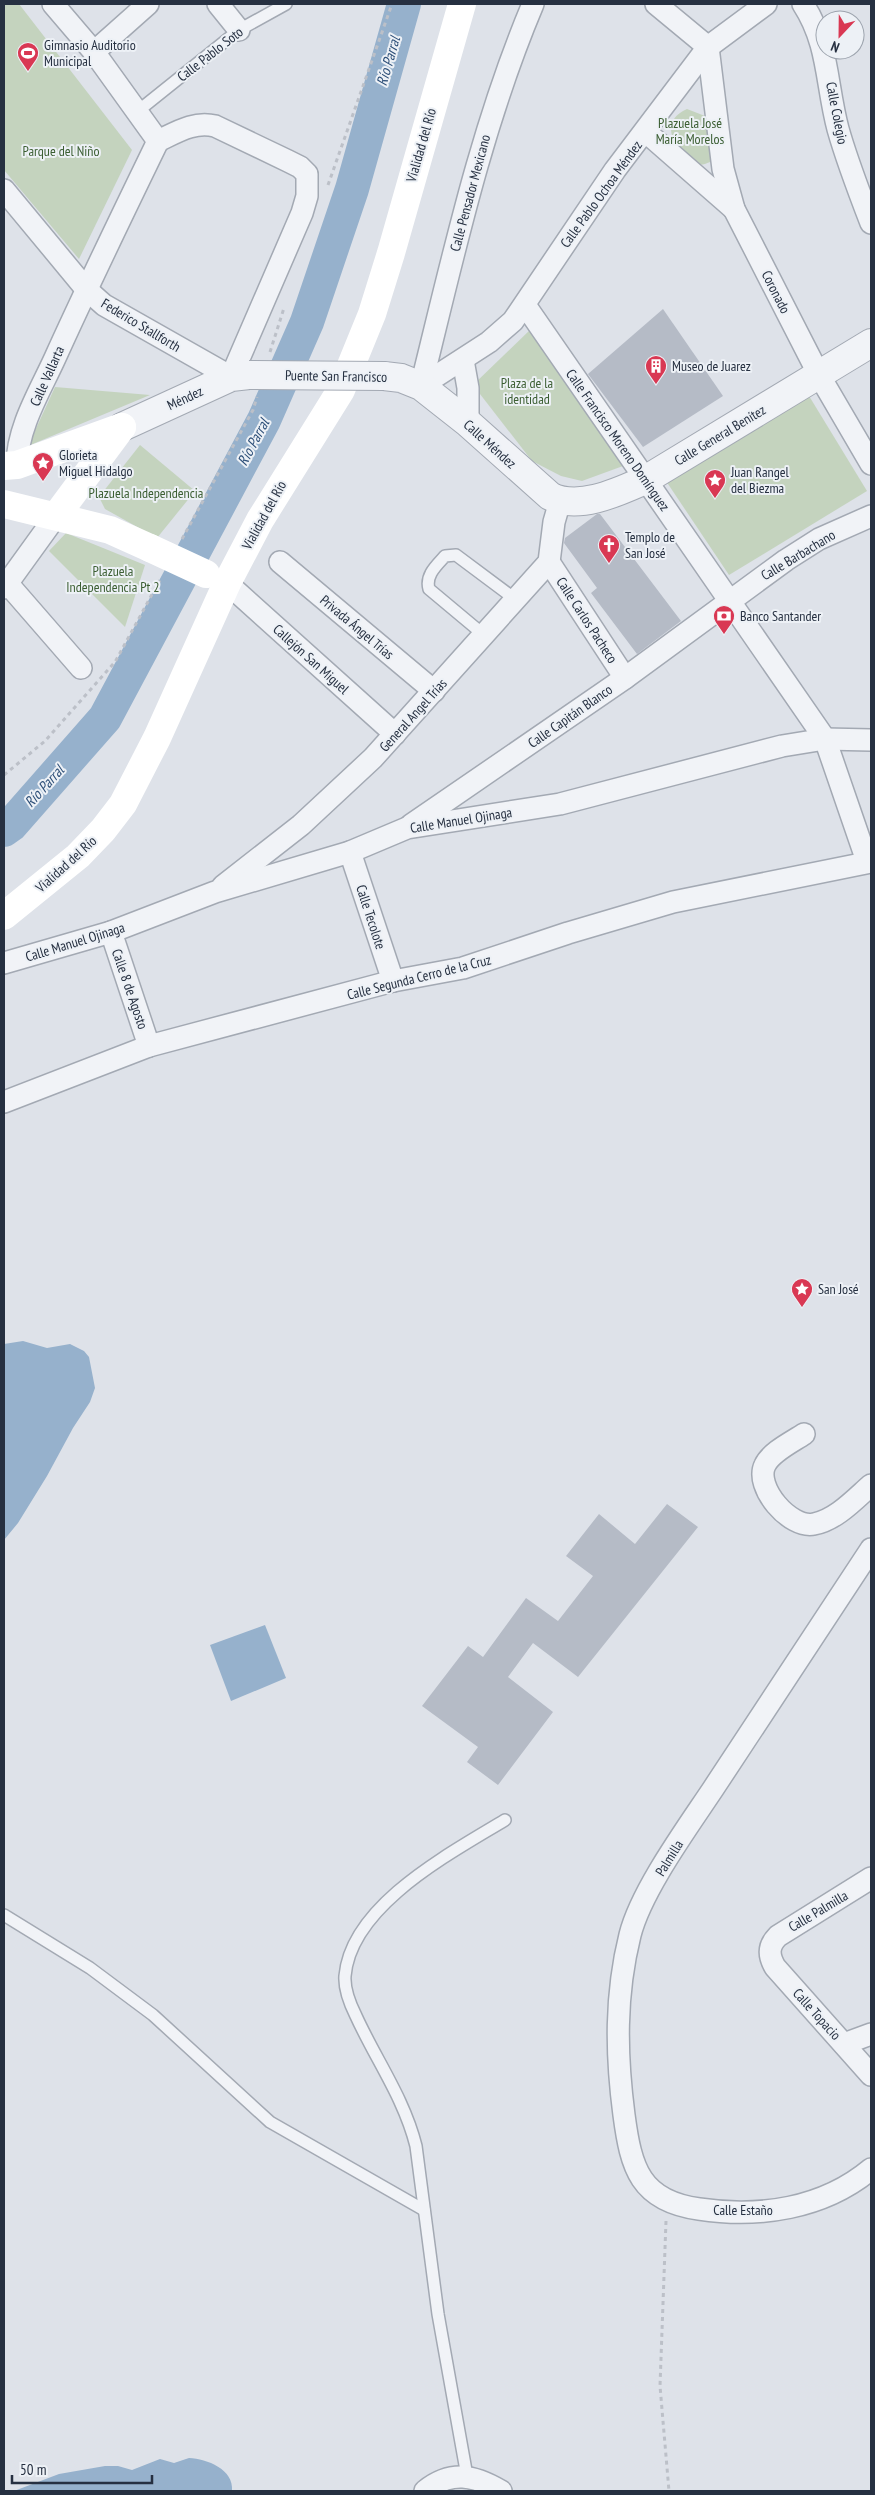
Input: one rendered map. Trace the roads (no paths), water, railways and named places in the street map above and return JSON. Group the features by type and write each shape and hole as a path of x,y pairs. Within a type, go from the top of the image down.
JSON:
{"main road":[{"name":"Vialidad del Río","path":"4,916 78,856 103,830 122,804 157,738 217,579 328,414 355,359 392,254 462,4"},
{"name":"Vialidad del Río","path":"444,68 479,4"},
{"path":"44,514 21,492 10,465 122,427"},
{"path":"44,514 79,487 122,427"},
{"path":"49,453 67,462 73,468 79,487 110,530"},
{"path":"4,504 110,530 217,579"}],"street":[{"path":"53,4 94,52 158,141"},
{"path":"94,52 148,4"},
{"path":"218,4 239,30"},
{"name":"Calle Pensador Mexicano","path":"421,386 472,178 500,91 533,4"},
{"path":"656,4 708,47"},
{"name":"Calle Pablo Ochoa Méndez","path":"421,386 463,360 503,331 525,305 581,219 708,47 766,4"},
{"name":"Calle Colegio","path":"803,4 813,19 824,50 838,127 849,164 871,223"},
{"name":"Coronado","path":"708,47 723,170 734,209 819,375 871,464"},
{"path":"86,289 158,141 198,124 205,124 215,126 300,167 307,174 307,196 246,381"},
{"name":"Coronado","path":"646,132 734,209"},
{"name":"Federico Stallforth","path":"4,190 86,289 119,315 246,381"},
{"name":"Calle Vallarta","path":"10,465 28,419 86,289"},
{"name":"Calle Francisco Moreno Domínguez","path":"525,305 825,739 869,862"},
{"name":"Calle General Benítez","path":"560,502 598,498 645,480 871,344"},
{"path":"463,360 468,388 468,423"},
{"name":"Puente San Francisco","path":"246,381 384,376 401,378 421,386"},
{"name":"Méndez","path":"122,427 246,381"},
{"name":"Calle Méndez","path":"421,386 468,423 538,488 560,502"},
{"path":"549,562 554,522 560,502"},
{"path":"44,514 6,586 81,668"},
{"name":"Calle Barbachano","path":"730,600 760,577 819,539 871,516"},
{"name":"Privada Ángel Trías","path":"280,562 434,691"},
{"name":"General Angel Trías","path":"215,892 301,825 373,758 549,562"},
{"name":"Calle Carlos Pacheco","path":"549,562 625,678"},
{"name":"Callejón San Miguel","path":"217,579 395,734"},
{"name":"Calle Capitán Blanco","path":"407,828 625,678 730,600"},
{"name":"Calle Manuel Ojinaga","path":"4,963 111,932 215,892 350,852 407,828 560,804 782,746 825,739 871,740"},
{"name":"Calle Tecolote","path":"350,852 393,981"},
{"name":"Calle Segunda Cerro de la Cruz","path":"4,1102 149,1046 393,981 463,968 576,930 673,902 869,862"},
{"name":"Calle 8 de Agosto","path":"111,932 149,1046"},
{"path":"804,1434 770,1458 762,1471 765,1487 794,1522 805,1525 825,1521 871,1486"},
{"name":"Palmilla","path":"667,2201 646,2185 635,2170 628,2146 618,2064 619,2011 631,1933 652,1886 698,1811 871,1550"},
{"name":"Calle Palmilla","path":"770,1949 772,1942 778,1936 871,1878"},
{"name":"Calle Topacio","path":"770,1949 770,1959 776,1967 871,2075"},
{"path":"844,2044 871,2034"},
{"name":"Calle Estaño","path":"667,2201 691,2208 721,2212 756,2212 785,2209 819,2198 854,2181 871,2169"},
{"path":"425,2491 452,2477 467,2476 485,2482 501,2491"}],"lane":[{"name":"Calle Pablo Soto","path":"138,111 239,30 286,4"},
{"path":"484,635 429,589 427,582 436,566 445,556 456,555 515,599"},
{"path":"467,2476 446,2368 416,2146 410,2120 385,2068 356,2017 346,1992 345,1977 351,1952 360,1936 396,1892 431,1866 505,1820"},
{"path":"4,1915 90,1968 153,2015 270,2122 424,2210"}],"water":[{"path":"23,1341 47,1348 70,1344 84,1351 89,1357 95,1388 90,1402 73,1428 47,1476 18,1523 4,1540 4,1344"},
{"path":"265,1625 286,1678 231,1701 210,1645"},
{"path":"189,2458 204,2460 224,2471 229,2477 232,2491 14,2491 59,2474 105,2466 118,2466 132,2470 160,2459 174,2463"}],"waterway":[{"name":"Río Parral","path":"4,830 11,825 105,718 264,420 307,322 352,189 404,4"}],"place":[{"name":"Gimnasio Auditorio Municipal","path":"28,72"},
{"name":"Museo de Juarez","path":"656,385"},
{"name":"Glorieta Miguel Hidalgo","path":"43,482"},
{"name":"Juan Rangel del Biezma","path":"715,499"},
{"name":"Templo de San José","path":"609,564"},
{"name":"Banco Santander","path":"724,635"},
{"name":"San José","path":"802,1308"}],"park label":[{"name":"Plazuela José María Morelos","path":"690,132"},
{"name":"Parque del Niño","path":"61,151"},
{"name":"Plaza de la identidad","path":"527,392"},
{"name":"Plazuela Independencia","path":"146,493"},
{"name":"Plazuela Independencia Pt 2","path":"113,580"}]}
